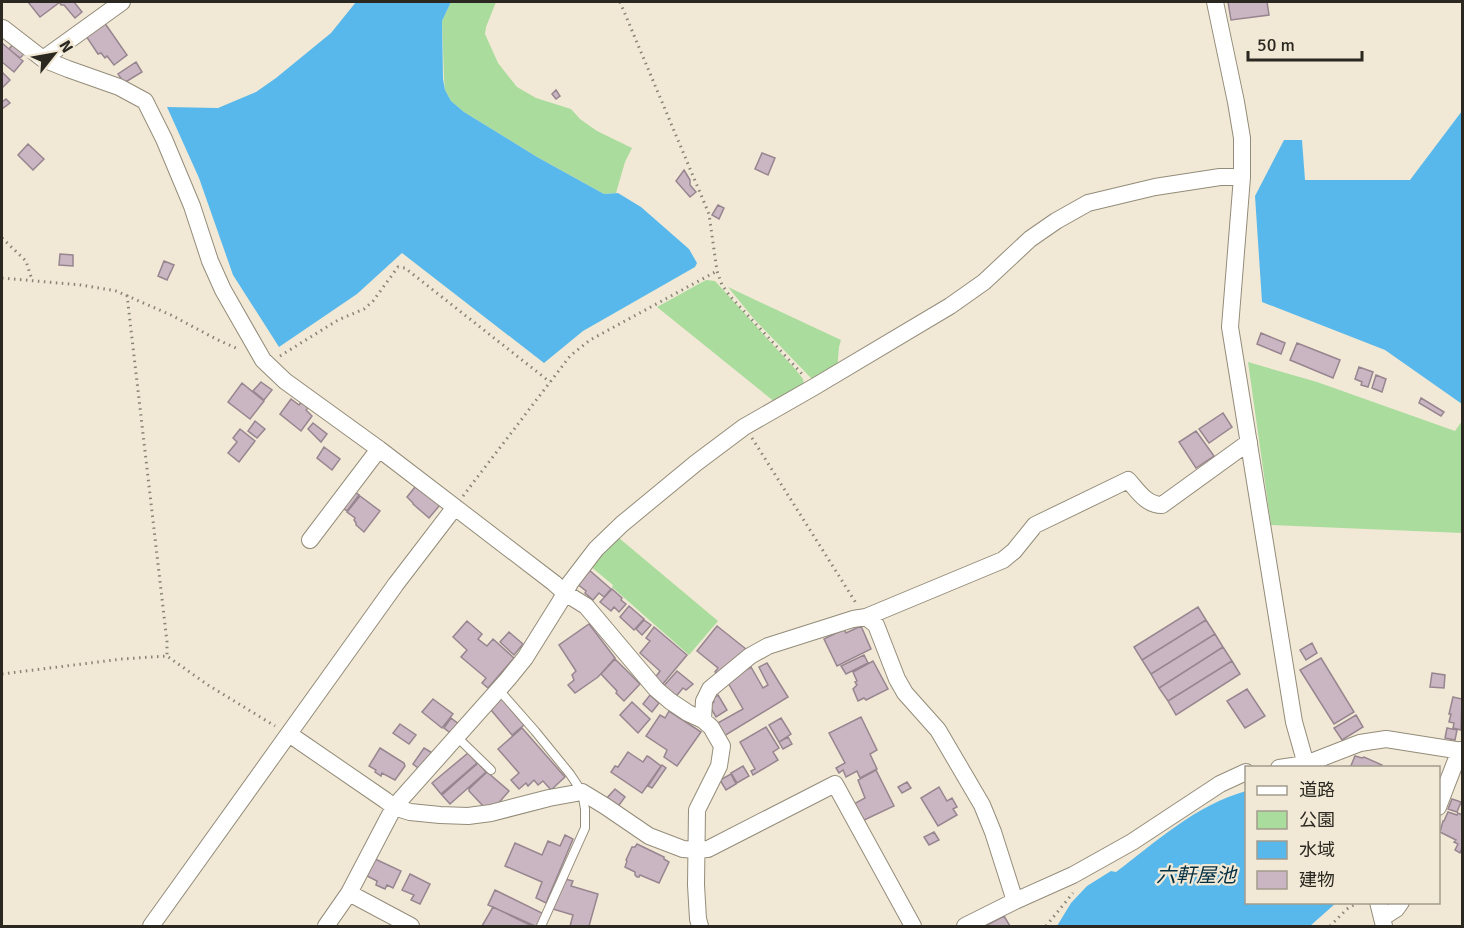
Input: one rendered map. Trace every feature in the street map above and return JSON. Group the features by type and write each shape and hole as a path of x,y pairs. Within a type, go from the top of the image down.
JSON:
{"street":[{"path":"43,58 122,2"},
{"path":"1215,2 1242,138 1242,177 1230,327 1290,701 1306,766 1360,743 1386,739 1461,751 1440,802"},
{"path":"2,28 43,58 119,87 145,101 164,138 223,290 263,360 285,381 379,449 565,593 586,606 656,689 688,713 703,720 711,728 722,746 719,766 697,810 696,885 700,927"},
{"path":"326,927 349,893 394,807 525,658 570,583 596,549 622,524 696,463 744,427 950,306 984,282 1030,239 1088,203 1155,187 1221,177 1242,177"},
{"path":"703,720 704,701 710,689 750,656 768,646 866,617 1003,560 1014,551 1035,525 1128,480 1147,501 1155,505 1162,505 1249,442"},
{"path":"310,540 379,449"},
{"path":"151,927 396,584 455,507"},
{"path":"866,617 876,625 897,679 905,693 938,730 982,805 1015,901"},
{"path":"289,735 394,807 410,812 468,816 582,792 649,836 683,849 708,849 835,784 913,927"},
{"path":"965,927 1073,875 1132,842 1220,784 1245,772"},
{"path":"349,893 411,927"},
{"path":"1381,916 1396,909 1400,904"}],"lane":[{"path":"499,690 570,774 582,792 585,828 541,927"},
{"path":"457,737 491,770"}],"path":[{"path":"620,2 709,214 717,272 722,285 814,387"},
{"path":"2,238 26,261 32,280"},
{"path":"2,278 105,288 127,295 171,315 263,360 275,359 338,320 364,309 373,301 398,267 405,268 550,382"},
{"path":"455,507 570,357 590,340 717,272"},
{"path":"127,295 166,630 167,657"},
{"path":"744,427 866,617"},
{"path":"2,674 122,659 167,657 289,735"},
{"path":"1046,927 1078,888"},
{"path":"1330,927 1347,909 1357,904"}],"green space":[{"path":"451,2 496,2 485,34 498,63 517,87 536,98 571,109 580,119 597,131 632,148 625,162 616,193 604,194 537,157 464,112 451,101 445,90 442,21"},
{"path":"706,280 715,281 796,370 803,379 804,385 776,403 657,307"},
{"path":"728,287 841,340 837,370 818,380 811,378 754,319"},
{"path":"1248,362 1317,382 1455,431 1462,421 1462,533 1271,525"},
{"path":"619,538 718,621 689,655 590,566"}],"water":[{"path":"356,2 451,2 442,21 443,79 445,90 451,101 464,112 537,157 604,194 618,193 641,207 689,249 697,263 695,267 583,331 544,363 402,253 357,294 279,347 233,275 199,178 167,107 218,108 256,92 331,33"},
{"path":"1462,111 1462,404 1385,350 1262,302 1255,196 1284,140 1302,140 1305,180 1410,180"},
{"name":"六軒屋池","path":"1245,791 1245,904 1335,904 1310,926 1057,926 1071,903 1087,886 1111,871 1116,872 1162,836 1210,805"}],"building":[{"path":"28,2 60,2 40,17"},
{"path":"62,2 74,2 82,12 75,18 64,5 61,5"},
{"path":"1228,2 1267,2 1269,15 1231,20"},
{"path":"104,22 127,55 114,65 107,56 105,58 101,53 98,54 86,36"},
{"path":"2,43 23,61 14,72 2,62"},
{"path":"13,44 24,54 20,58 9,49"},
{"path":"136,62 142,72 124,83 118,74"},
{"path":"2,72 10,80 2,88"},
{"path":"556,90 560,96 556,99 552,94"},
{"path":"6,99 10,103 2,109 2,102"},
{"path":"28,144 44,159 33,170 18,155"},
{"path":"762,153 775,158 768,175 755,169"},
{"path":"684,170 690,180 690,185 696,192 690,197 676,181"},
{"path":"718,205 724,208 719,219 712,215"},
{"path":"60,254 73,255 73,266 59,265"},
{"path":"164,261 174,265 167,280 158,276"},
{"path":"1261,333 1285,343 1281,354 1257,344"},
{"path":"1297,343 1340,360 1333,378 1290,360"},
{"path":"1359,367 1373,372 1368,387 1361,385 1362,382 1355,379"},
{"path":"1376,375 1386,379 1382,392 1372,388"},
{"path":"261,382 272,390 264,400 253,391"},
{"path":"242,383 264,401 250,419 228,402"},
{"path":"1421,398 1444,412 1441,416 1419,403"},
{"path":"291,399 299,405 301,402 312,416 301,431 280,414"},
{"path":"1223,413 1232,427 1209,443 1199,429"},
{"path":"255,421 265,429 257,438 248,431"},
{"path":"313,423 327,434 321,442 308,429"},
{"path":"240,429 255,441 239,462 228,453 237,442 233,438"},
{"path":"1196,431 1214,456 1196,468 1179,442"},
{"path":"324,447 340,459 332,470 317,458"},
{"path":"415,487 440,505 429,518 407,497"},
{"path":"352,490 359,495 347,511 340,506"},
{"path":"360,496 380,511 364,532 356,525 355,518 347,512"},
{"path":"588,569 611,589 604,597 599,593 593,600 576,583"},
{"path":"612,589 626,604 619,612 614,607 611,611 600,602"},
{"path":"629,606 644,619 634,630 620,617"},
{"path":"1198,607 1206,620 1142,660 1134,647"},
{"path":"644,620 651,625 642,635 636,629"},
{"path":"1206,620 1215,634 1151,674 1142,660"},
{"path":"467,621 482,634 478,639 487,646 493,639 514,658 488,688 482,683 486,678 461,657 467,650 453,637"},
{"path":"589,624 615,658 598,677 575,693 568,685 574,680 572,675 576,671 559,645"},
{"path":"717,626 746,649 722,678 715,672 718,668 697,651"},
{"path":"861,626 871,649 837,666 824,639 844,629 846,633"},
{"path":"654,627 687,655 662,685 654,679 660,671 640,653 650,641 646,638"},
{"path":"509,632 523,644 514,655 500,642"},
{"path":"1215,634 1223,647 1159,688 1151,674"},
{"path":"1312,643 1317,653 1306,660 1300,650"},
{"path":"1223,647 1232,661 1168,701 1159,688"},
{"path":"864,655 868,663 846,674 841,666"},
{"path":"1321,658 1354,712 1334,724 1300,670"},
{"path":"615,659 640,684 624,701 601,674"},
{"path":"873,661 888,689 866,700 864,698 858,701 853,689 857,681 853,672"},
{"path":"1232,661 1240,674 1176,715 1168,701"},
{"path":"767,663 788,697 724,736 716,724 743,709 727,681 751,667 763,688 768,685 759,667"},
{"path":"677,671 693,684 686,690 683,688 673,700 661,689"},
{"path":"1432,673 1445,675 1444,688 1430,687"},
{"path":"1247,689 1265,716 1245,728 1227,701"},
{"path":"498,694 524,725 512,735 486,704"},
{"path":"650,695 659,703 652,712 643,704"},
{"path":"718,695 727,710 716,717 709,705"},
{"path":"1453,697 1462,699 1461,730 1453,728 1454,723 1449,722"},
{"path":"433,699 453,714 442,728 422,712"},
{"path":"632,702 650,719 638,733 620,715"},
{"path":"669,711 701,732 677,766 664,757 667,750 646,736 660,715 665,718"},
{"path":"1356,715 1363,727 1342,740 1334,728"},
{"path":"861,717 877,750 870,754 877,769 860,778 857,771 846,777 843,770 839,773 836,768 845,763 829,733"},
{"path":"451,718 460,725 453,735 444,728"},
{"path":"781,718 791,734 779,742 769,725"},
{"path":"400,724 416,735 409,744 393,733"},
{"path":"766,727 779,748 773,752 778,760 753,775 751,771 755,769 740,742"},
{"path":"522,728 565,777 551,790 543,781 538,785 534,780 528,786 526,783 519,789 511,780 519,773 498,749"},
{"path":"1447,728 1457,730 1455,740 1445,738"},
{"path":"788,737 792,744 783,749 779,742"},
{"path":"380,748 404,763 405,766 395,780 382,773 381,776 369,766"},
{"path":"424,748 434,754 422,771 413,764"},
{"path":"628,752 643,762 647,756 661,766 642,793 611,772 615,766 618,767"},
{"path":"468,753 477,763 441,794 432,783"},
{"path":"1355,756 1364,757 1382,765 1381,766 1351,766"},
{"path":"478,763 486,772 450,804 442,795"},
{"path":"662,765 666,768 652,788 648,786"},
{"path":"743,766 749,776 737,783 731,773"},
{"path":"876,770 894,806 860,822 852,805 865,798 858,780"},
{"path":"487,772 509,791 496,806 484,807 469,791"},
{"path":"731,774 736,784 726,790 720,780"},
{"path":"907,782 911,788 902,793 898,787"},
{"path":"939,787 947,801 952,798 957,807 953,809 957,815 938,826 921,798"},
{"path":"615,789 625,797 617,808 606,799"},
{"path":"1452,799 1461,802 1457,812 1448,809"},
{"path":"1448,812 1462,815 1460,853 1455,850 1458,844 1454,842 1456,840 1440,832"},
{"path":"934,832 939,840 929,845 924,837"},
{"path":"565,835 573,839 546,903 536,898 542,882 505,866 515,843 542,855 548,841 560,846"},
{"path":"637,844 664,857 669,862 659,883 640,875 637,877 635,872 625,867 632,847"},
{"path":"373,858 401,871 393,888 387,885 385,889 376,885 377,881 365,875"},
{"path":"410,874 430,884 420,904 411,900 414,895 402,890"},
{"path":"565,879 573,881 571,886 598,894 589,926 570,926 573,915 553,909"},
{"path":"495,890 544,914 539,926 488,905"},
{"path":"493,907 532,926 482,926"},
{"path":"1004,916 1010,926 985,926"}]}
